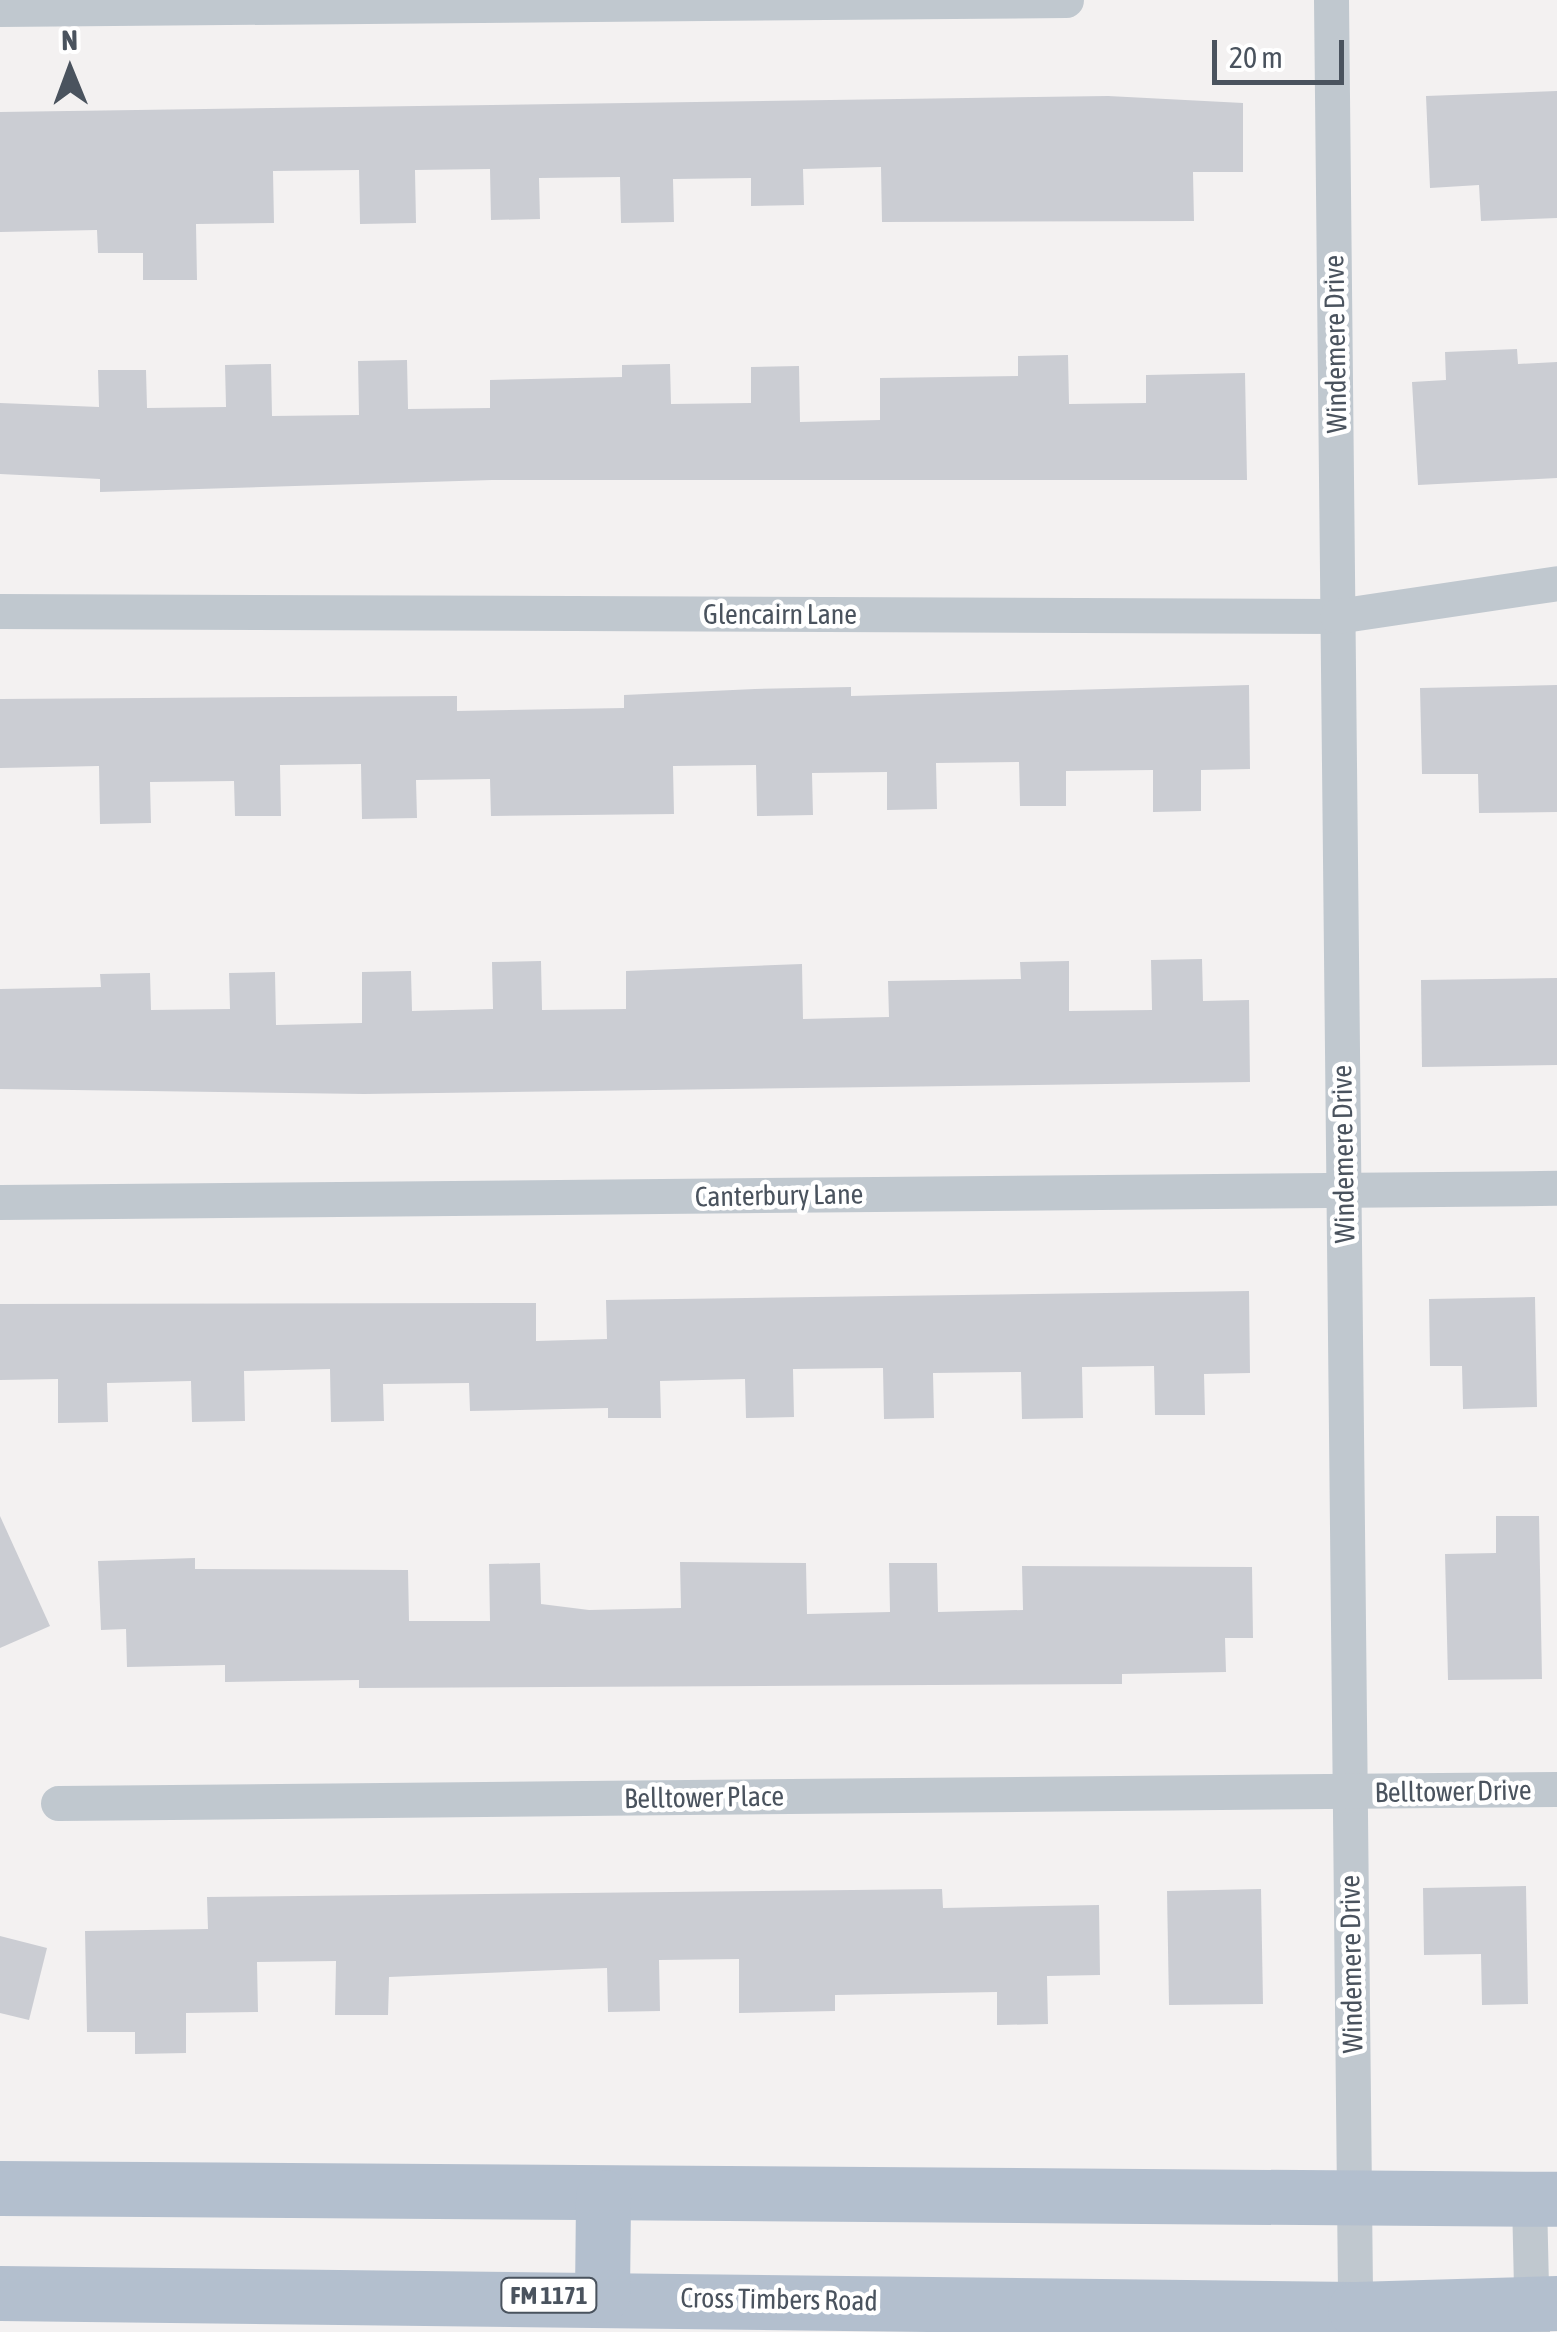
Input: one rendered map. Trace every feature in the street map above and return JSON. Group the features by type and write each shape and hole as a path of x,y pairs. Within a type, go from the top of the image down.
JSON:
{"main road":[{"path":"0,2188 603,2197 1543,2199"},
{"path":"602,2296 603,2197"},
{"name":"Cross Timbers Road","path":"0,2293 602,2296 1540,2312"}],"street":[{"path":"0,9 1066,0"},
{"name":"Windemere Drive","path":"1331,0 1355,2309"},
{"name":"Glencairn Lane","path":"0,611 1337,616 1557,583"},
{"name":"Canterbury Lane","path":"0,1202 1557,1188"},
{"name":"Belltower Drive","path":"1350,1792 1557,1790"},
{"name":"Belltower Place","path":"58,1803 1350,1792"},
{"path":"1540,2312 1543,2199"}],"building":[{"path":"1557,91 1557,218 1481,221 1479,185 1430,188 1426,96"},
{"path":"1108,96 1243,103 1243,172 1193,172 1194,221 882,222 881,167 803,169 804,205 751,206 751,178 673,179 674,222 621,223 620,177 539,178 540,219 491,220 490,169 415,170 416,223 360,224 359,170 273,171 274,223 196,224 197,280 143,280 143,253 98,253 97,230 0,232 0,112"},
{"path":"1517,349 1518,364 1557,362 1557,478 1418,485 1412,382 1446,380 1445,352"},
{"path":"1068,355 1069,404 1146,403 1146,375 1245,373 1247,480 492,480 100,492 100,479 0,474 0,403 99,407 98,370 146,370 147,408 226,407 225,365 271,364 272,416 359,415 358,361 407,360 408,409 490,408 490,380 622,377 622,365 670,364 671,404 751,403 751,367 799,366 800,422 880,420 880,378 1018,376 1018,356"},
{"path":"1249,685 1250,769 1201,770 1201,811 1153,812 1153,770 1066,771 1066,806 1020,806 1019,762 936,763 937,809 887,810 887,772 812,773 813,815 757,816 756,765 673,766 674,814 491,816 490,779 416,780 417,818 362,819 361,764 280,765 281,816 235,816 234,781 150,782 151,823 100,824 99,766 0,768 0,699 457,696 457,711 624,708 624,695 755,689 851,687 851,696"},
{"path":"1557,685 1557,812 1479,813 1478,774 1422,774 1420,688"},
{"path":"1202,959 1203,1001 1249,1000 1250,1082 364,1094 0,1089 0,989 101,987 100,974 150,973 151,1010 230,1009 229,973 275,972 276,1025 362,1023 362,972 411,971 412,1011 493,1009 492,962 541,961 542,1010 626,1009 626,971 802,964 803,1019 889,1017 888,981 1021,979 1020,962 1069,961 1069,1011 1152,1010 1151,960"},
{"path":"1557,978 1557,1065 1422,1067 1421,980"},
{"path":"1249,1291 1250,1373 1204,1374 1205,1415 1155,1415 1154,1366 1082,1367 1083,1418 1022,1419 1021,1372 933,1373 934,1418 884,1419 883,1368 793,1369 794,1417 746,1418 745,1379 660,1381 661,1418 608,1418 608,1408 470,1411 469,1383 383,1384 384,1421 331,1422 330,1369 244,1371 245,1421 192,1422 191,1381 107,1383 108,1422 58,1423 58,1379 0,1380 0,1304 536,1303 536,1341 607,1339 606,1300"},
{"path":"1535,1297 1537,1407 1463,1409 1462,1366 1430,1366 1429,1299"},
{"path":"0,1516 50,1626 0,1648"},
{"path":"1496,1516 1539,1516 1542,1679 1448,1680 1445,1554 1496,1553"},
{"path":"195,1558 195,1569 408,1570 409,1621 490,1621 489,1564 540,1563 541,1604 589,1610 681,1608 680,1562 806,1563 807,1614 890,1612 889,1563 937,1563 938,1612 1023,1610 1022,1566 1252,1567 1253,1638 1225,1638 1226,1672 1122,1674 1122,1684 359,1688 359,1680 225,1682 225,1665 127,1667 126,1629 101,1630 98,1561"},
{"path":"1526,1886 1528,2004 1482,2005 1481,1954 1424,1955 1423,1888"},
{"path":"942,1889 943,1908 1099,1905 1100,1975 1047,1976 1048,2024 997,2025 997,1992 835,1995 835,2011 739,2013 739,1959 659,1960 660,2011 608,2012 607,1968 389,1977 388,2015 335,2015 336,1961 257,1962 258,2012 186,2013 186,2053 135,2054 135,2032 87,2032 85,1931 208,1929 207,1897"},
{"path":"1261,1889 1263,2004 1169,2005 1167,1891"},
{"path":"0,1936 47,1948 29,2020 0,2013"}]}
